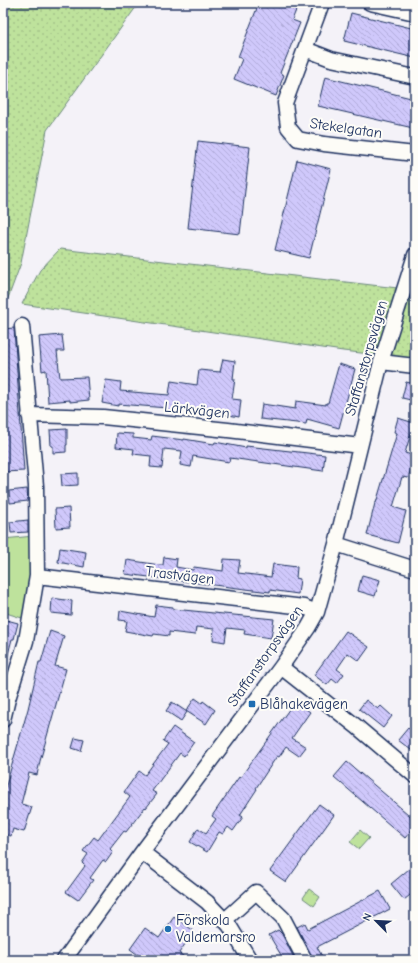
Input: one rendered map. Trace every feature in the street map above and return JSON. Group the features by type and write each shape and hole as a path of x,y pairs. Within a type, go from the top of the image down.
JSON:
{"street":[{"name":"Stekelgatan","path":"322,3 285,103 288,127 298,139 324,144 415,154"},
{"path":"370,3 415,13"},
{"path":"305,49 331,59 415,77"},
{"name":"Staffanstorpsvägen","path":"64,960 142,852 281,667 308,628 317,612 336,544 381,362 415,255"},
{"path":"3,720 26,641 38,576 36,486 22,326"},
{"path":"381,362 415,366"},
{"name":"Lärkvägen","path":"29,415 103,418 236,431 360,446"},
{"path":"336,544 415,569"},
{"name":"Trastvägen","path":"38,576 304,607 317,612"},
{"path":"281,667 356,726 415,776"},
{"path":"142,852 207,902 229,925 250,960"},
{"path":"225,920 256,892 283,918 306,960"}],"green space":[{"path":"3,3 139,3 47,130 21,263 7,301 3,302"},
{"path":"60,249 415,290 415,359 343,351 22,304 40,270"},
{"path":"34,536 32,577 25,619 3,612 3,539"},
{"path":"360,830 369,838 359,849 350,842"},
{"path":"309,889 320,897 314,906 303,898"}],"building":[{"path":"259,3 299,3 292,20 300,23 280,73 284,75 276,96 234,79 242,59 238,57"},
{"path":"351,13 415,29 415,58 344,41"},
{"path":"325,77 415,99 415,122 413,128 318,106"},
{"path":"198,141 250,147 240,234 188,228"},
{"path":"297,160 331,169 309,258 275,250"},
{"path":"14,328 24,471 3,472 3,329"},
{"path":"62,335 64,351 57,351 60,378 87,377 89,400 48,402 46,370 42,371 39,337"},
{"path":"223,359 235,361 233,379 235,379 232,399 241,400 239,417 224,414 224,412 183,409 182,414 166,412 167,408 118,404 118,406 102,403 106,380 121,382 120,391 169,395 171,381 197,385 199,370 220,372"},
{"path":"339,364 355,369 339,428 307,419 306,424 260,419 262,404 295,409 296,401 326,405 326,403 328,403"},
{"path":"406,382 415,384 415,401 402,398"},
{"path":"398,418 414,423 405,453 415,456 408,478 402,477 393,507 406,511 398,543 367,535 375,503 397,433 394,432"},
{"path":"67,429 66,452 53,453 50,430"},
{"path":"117,433 133,434 133,438 151,440 152,436 214,444 215,442 246,448 246,446 325,455 323,471 230,458 229,462 193,456 191,467 180,465 182,451 164,449 162,468 150,467 151,456 133,454 134,449 116,447"},
{"path":"78,473 78,485 62,486 61,474"},
{"path":"27,489 28,501 10,503 9,491"},
{"path":"69,508 70,527 56,528 55,509"},
{"path":"28,520 28,532 11,533 10,522"},
{"path":"60,548 86,552 84,567 58,562"},
{"path":"164,557 177,559 176,567 193,570 194,567 223,571 224,559 240,560 238,573 271,577 273,564 297,567 296,578 300,579 298,594 270,590 270,592 125,574 127,560 163,565"},
{"path":"362,575 380,580 375,596 358,591"},
{"path":"52,598 72,601 71,615 51,613"},
{"path":"156,605 173,607 173,609 274,619 271,638 244,634 245,630 227,628 225,642 213,640 214,629 196,627 195,635 169,632 169,636 154,634 153,636 125,631 127,621 119,620 120,611 154,617"},
{"path":"3,619 18,623 6,662 3,661"},
{"path":"50,631 64,636 55,666 66,669 37,775 29,773 21,804 32,807 24,832 13,829 11,836 3,834 3,796 28,709 39,662 41,662"},
{"path":"346,631 369,647 359,661 348,653 337,669 344,674 337,683 332,679 327,685 314,675"},
{"path":"195,698 202,703 203,701 215,710 206,724 186,711"},
{"path":"366,700 378,709 381,706 392,716 383,728 359,709"},
{"path":"295,701 310,712 292,738 306,747 299,756 286,747 279,757 277,756 240,815 243,817 233,831 228,827 223,834 219,832 207,852 190,842 198,828 206,833 216,819 212,816"},
{"path":"172,702 187,712 181,721 166,711"},
{"path":"173,727 194,742 184,756 180,753 152,791 157,794 110,849 113,852 106,862 103,860 90,878 93,880 78,900 66,892 85,866 82,863 88,854 83,851 94,837 98,840 130,797 124,792 139,771 145,775 168,744 163,741"},
{"path":"408,728 415,734 415,753 398,740"},
{"path":"75,738 84,740 81,751 72,748"},
{"path":"347,762 415,820 415,826 405,838 334,777"},
{"path":"319,804 334,815 286,882 270,871"},
{"path":"415,864 415,891 404,900 391,884"},
{"path":"380,891 390,909 317,947 324,960 313,960 297,927 305,923 308,929"},
{"path":"174,917 194,931 179,953 188,960 145,960 130,949 145,928 159,938"},
{"path":"278,930 282,934 295,960 284,960 269,935"}],"place":[{"name":"Blåhakevägen","path":"252,704"},
{"name":"Förskola Valdemarsro","path":"168,929"}]}
